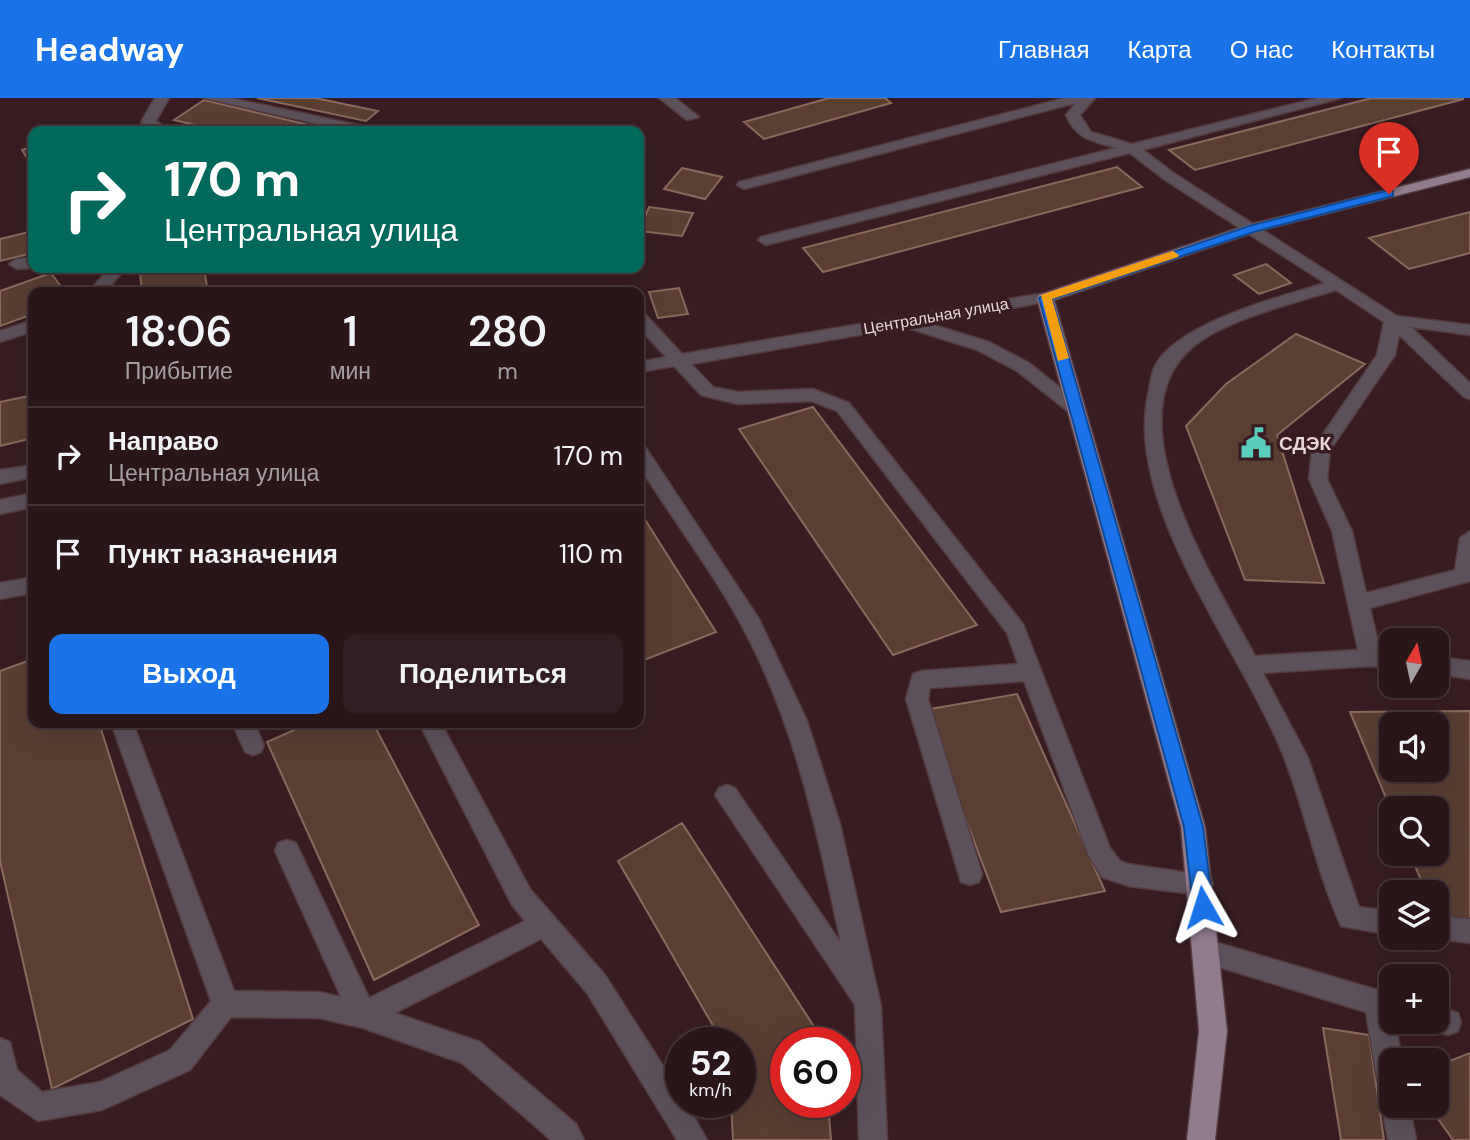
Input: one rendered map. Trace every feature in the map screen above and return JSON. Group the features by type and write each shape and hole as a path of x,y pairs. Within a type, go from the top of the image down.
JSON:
{"main road":[{"name":"Центральная улица","path":"1045,298 1253,228 1470,173"},
{"path":"1045,298 1194,827 1208,952 1213,1031 1200,1140"}],"street":[{"path":"155,126 148,122 162,98"},
{"path":"211,98 344,126"},
{"path":"666,98 692,117"},
{"path":"744,185 1081,98"},
{"path":"1088,98 1073,115 1078,127 1086,135 1133,149 1170,177 1394,320 1470,393"},
{"path":"766,240 1334,98"},
{"path":"101,287 113,273"},
{"path":"1338,284 1266,306 1196,336 1163,366 1152,420 1156,466 1174,520 1296,758 1350,918 1379,922"},
{"name":"Центральная улица","path":"644,366 1045,298"},
{"path":"1394,320 1470,330"},
{"path":"1379,654 1358,603 1342,531 1318,479 1321,450 1386,355 1394,320"},
{"path":"904,322 983,346 1023,367 1076,409"},
{"path":"644,323 707,391 738,398 813,395 843,407 1016,630 1100,854 1111,869 1128,875 1201,884"},
{"path":"0,337 28,327"},
{"path":"644,460 752,625 796,721 828,824 868,1006 873,1140"},
{"path":"0,477 28,472"},
{"path":"0,507 28,501"},
{"path":"1358,603 1464,575 1470,538"},
{"path":"0,591 28,586"},
{"path":"1248,665 1379,659"},
{"path":"1449,667 1470,670"},
{"path":"970,874 917,699 921,680 1031,672"},
{"path":"123,728 225,1004"},
{"path":"245,728 253,745"},
{"path":"433,728 521,897 596,984 693,1140"},
{"path":"727,795 868,1006"},
{"path":"287,852 363,1015"},
{"path":"363,1015 544,924"},
{"path":"1449,929 1470,931"},
{"path":"1208,952 1379,1004"},
{"path":"225,1004 319,1005 363,1015 470,1052 570,1140"},
{"path":"2,1070 38,1107 102,1096 180,1060 225,1004"},
{"path":"1398,1118 1402,1140"}],"building":[{"path":"257,98 315,98 378,111 366,121"},
{"path":"829,98 885,98 891,103 764,139 744,122"},
{"path":"1372,98 1464,99 1195,170 1169,150"},
{"path":"204,100 313,126 199,126 174,120"},
{"path":"28,148 28,159 22,150"},
{"path":"1117,167 1142,187 823,272 803,248"},
{"path":"682,168 722,177 705,199 664,189"},
{"path":"649,207 693,213 682,236 644,232 644,219"},
{"path":"1470,212 1470,253 1409,269 1369,238"},
{"path":"28,232 28,254 0,261 0,239"},
{"path":"1266,264 1291,283 1259,294 1234,275"},
{"path":"51,273 61,287 28,287 28,316 0,326 0,291"},
{"path":"140,273 205,273 207,287 141,287"},
{"path":"679,288 688,314 658,318 649,292"},
{"path":"1296,334 1365,364 1277,435 1324,583 1245,580 1186,426 1226,384"},
{"path":"28,396 28,439 0,446 0,402"},
{"path":"813,407 977,625 893,655 739,429"},
{"path":"644,518 716,632 644,660"},
{"path":"28,661 28,728 101,728 193,1019 52,1089 0,861 0,671"},
{"path":"1017,694 1105,891 1001,912 924,710"},
{"path":"1470,711 1470,921 1449,921 1449,880 1421,880 1415,866 1449,866 1449,796 1385,796 1379,782 1449,782 1449,712 1379,712 1379,781 1350,712"},
{"path":"299,728 376,728 479,925 374,980 267,742"},
{"path":"682,823 814,1027 770,1027 770,1118 829,1118 831,1140 733,1140 732,1118 756,1118 756,1027 714,1027 618,861"},
{"path":"1323,1028 1369,1035 1384,1140 1341,1140"},
{"path":"1470,1053 1470,1140 1453,1140 1437,1118 1449,1118 1449,1061"}],"slow traffic":[{"path":"1062,358 1045,298 1173,255"}],"place":[{"name":"СДЭК","path":"1256,443"}],"route":[{"path":"1203,907 1194,827 1045,298 1253,228 1389,194"}]}
